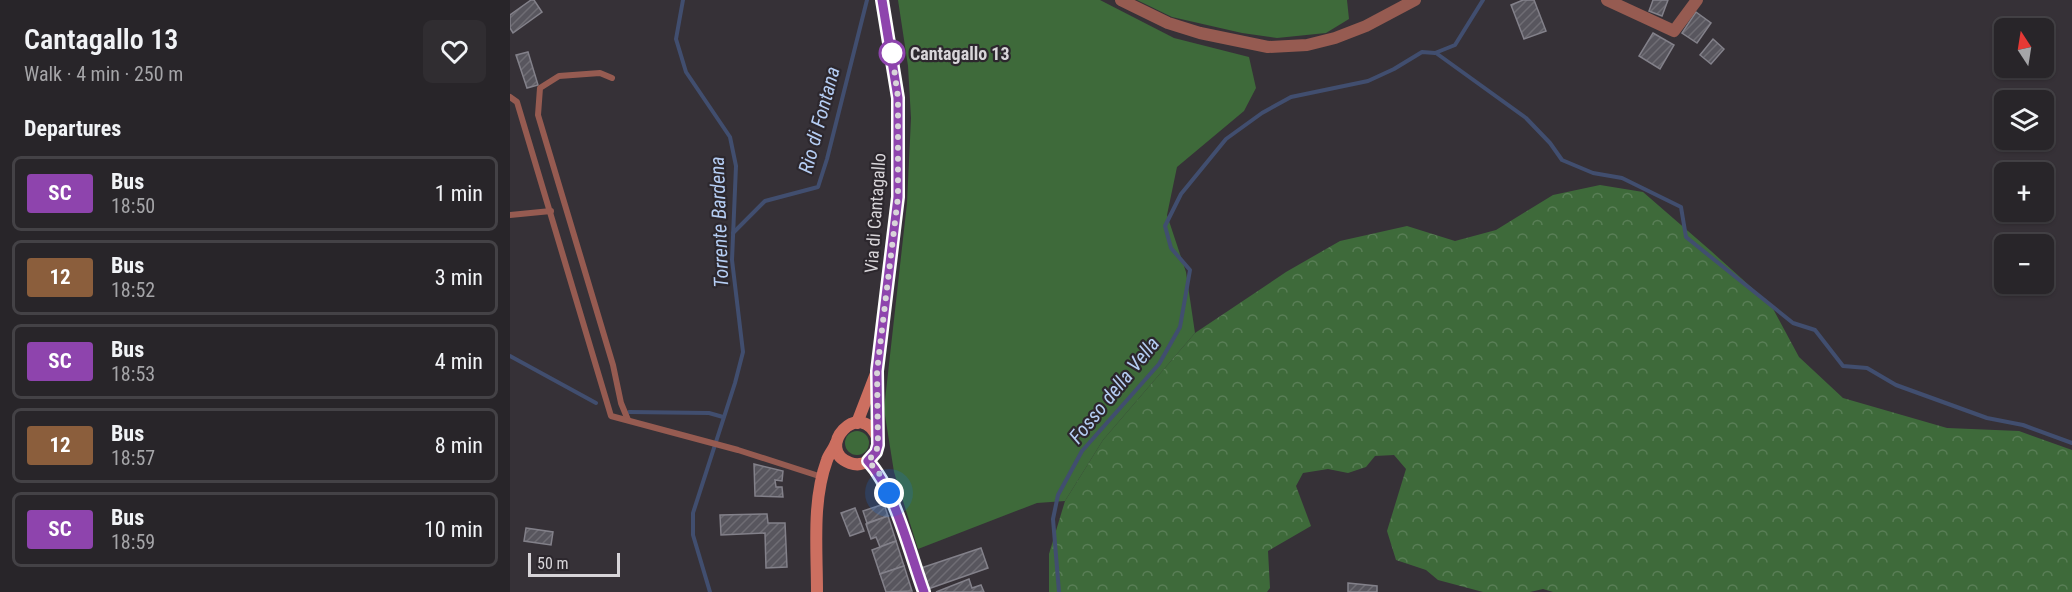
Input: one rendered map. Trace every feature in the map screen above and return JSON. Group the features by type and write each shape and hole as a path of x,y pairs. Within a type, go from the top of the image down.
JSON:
{"street":[{"name":"Via di Cantagallo","path":"877,371 898,197 898,98 882,0"},
{"path":"1121,0 1168,23 1200,33 1268,47 1307,45 1335,38 1366,26 1412,0"},
{"path":"1607,0 1674,31 1697,0"},
{"path":"857,423 877,371"},
{"path":"824,475 850,463 862,464 876,452 879,393 877,371"},
{"path":"817,592 817,515 828,459 840,431 845,426 857,423 870,427 878,439"},
{"path":"836,443 840,456 850,463"},
{"path":"868,461 879,473 889,493 924,592"}],"lane":[{"path":"612,78 600,73 559,76 540,88 538,115 614,366 621,403 628,420"},
{"path":"510,97 517,102 611,416 824,475"},
{"path":"510,216 551,211"}],"green space":[{"path":"898,0 1100,0 1174,38 1249,57 1256,88 1244,111 1177,167 1167,215 1186,272 1195,333 1103,440 1065,501 1037,503 918,549 894,472 884,409 907,203 911,118 908,66"},
{"path":"1137,0 1347,0 1349,19 1326,33 1277,38 1242,33 1172,17"},
{"path":"1600,185 1643,192 1711,251 1771,305 1799,357 1843,398 1947,428 2019,431 2072,450 2072,592 1553,592 1543,589 1530,592 1483,592 1438,580 1426,570 1396,560 1387,531 1406,469 1394,455 1375,456 1366,467 1348,473 1328,469 1303,473 1296,486 1311,526 1268,551 1270,588 1267,592 1049,592 1049,554 1065,501 1103,440 1195,333 1286,272 1340,241 1407,226 1455,241 1496,230 1553,195"},
{"path":"857,431 866,434 869,443 866,452 857,455 848,452 845,443 848,434"}],"building":[{"path":"534,0 542,12 513,33 510,28 510,15"},
{"path":"1523,0 1534,0 1546,31 1524,39 1511,5"},
{"path":"1653,0 1668,0 1662,16 1649,11"},
{"path":"1696,12 1711,23 1697,43 1682,33"},
{"path":"1653,33 1674,45 1660,69 1639,56"},
{"path":"1713,39 1724,49 1711,64 1700,55"},
{"path":"528,52 538,85 527,88 516,55"},
{"path":"754,464 783,471 782,481 775,480 776,487 782,487 783,497 755,496"},
{"path":"884,504 888,516 867,523 863,511"},
{"path":"855,508 864,531 850,536 841,513"},
{"path":"767,514 768,523 785,523 787,567 766,568 765,533 721,535 720,515"},
{"path":"888,516 896,541 880,547 876,537 871,539 866,524"},
{"path":"526,528 553,532 551,545 524,541"},
{"path":"896,541 904,566 880,574 872,550"},
{"path":"981,548 988,568 928,589 921,568"},
{"path":"904,566 912,591 886,592 880,574"},
{"path":"969,579 972,588 981,585 984,592 936,592"},
{"path":"1348,583 1377,586 1377,592 1348,592"}],"waterway":[{"name":"Torrente Bardena","path":"683,0 676,39 686,72 730,137 736,166 732,260 743,352 693,513 693,535 710,592"},
{"name":"Rio di Fontana","path":"733,233 765,201 818,187 867,0"},
{"name":"Fosso della Vella","path":"1059,592 1053,519 1058,495 1082,451 1159,364 1180,327 1190,270 1171,248 1165,226 1181,194 1226,139 1262,113 1291,97 1368,81 1422,52 1435,53 1455,45 1483,0"},
{"path":"1436,53 1526,118 1550,143 1562,160 1593,173 1622,178 1681,207 1686,237 1793,323 1815,330 1843,366 1867,368 1896,385 1987,418 2023,425 2072,443"},
{"path":"510,356 596,403"},
{"path":"629,412 709,413 723,417"}],"bus line":[{"name":"SC","path":"882,0 898,98 898,197 877,371 878,445 873,457 868,461 879,473 889,493 924,592"}],"place":[{"name":"Cantagallo 13","path":"892,53"}],"route":[{"path":"889,493 879,473 868,461 873,457 878,445 877,371 898,197 898,98 892,53"}]}
